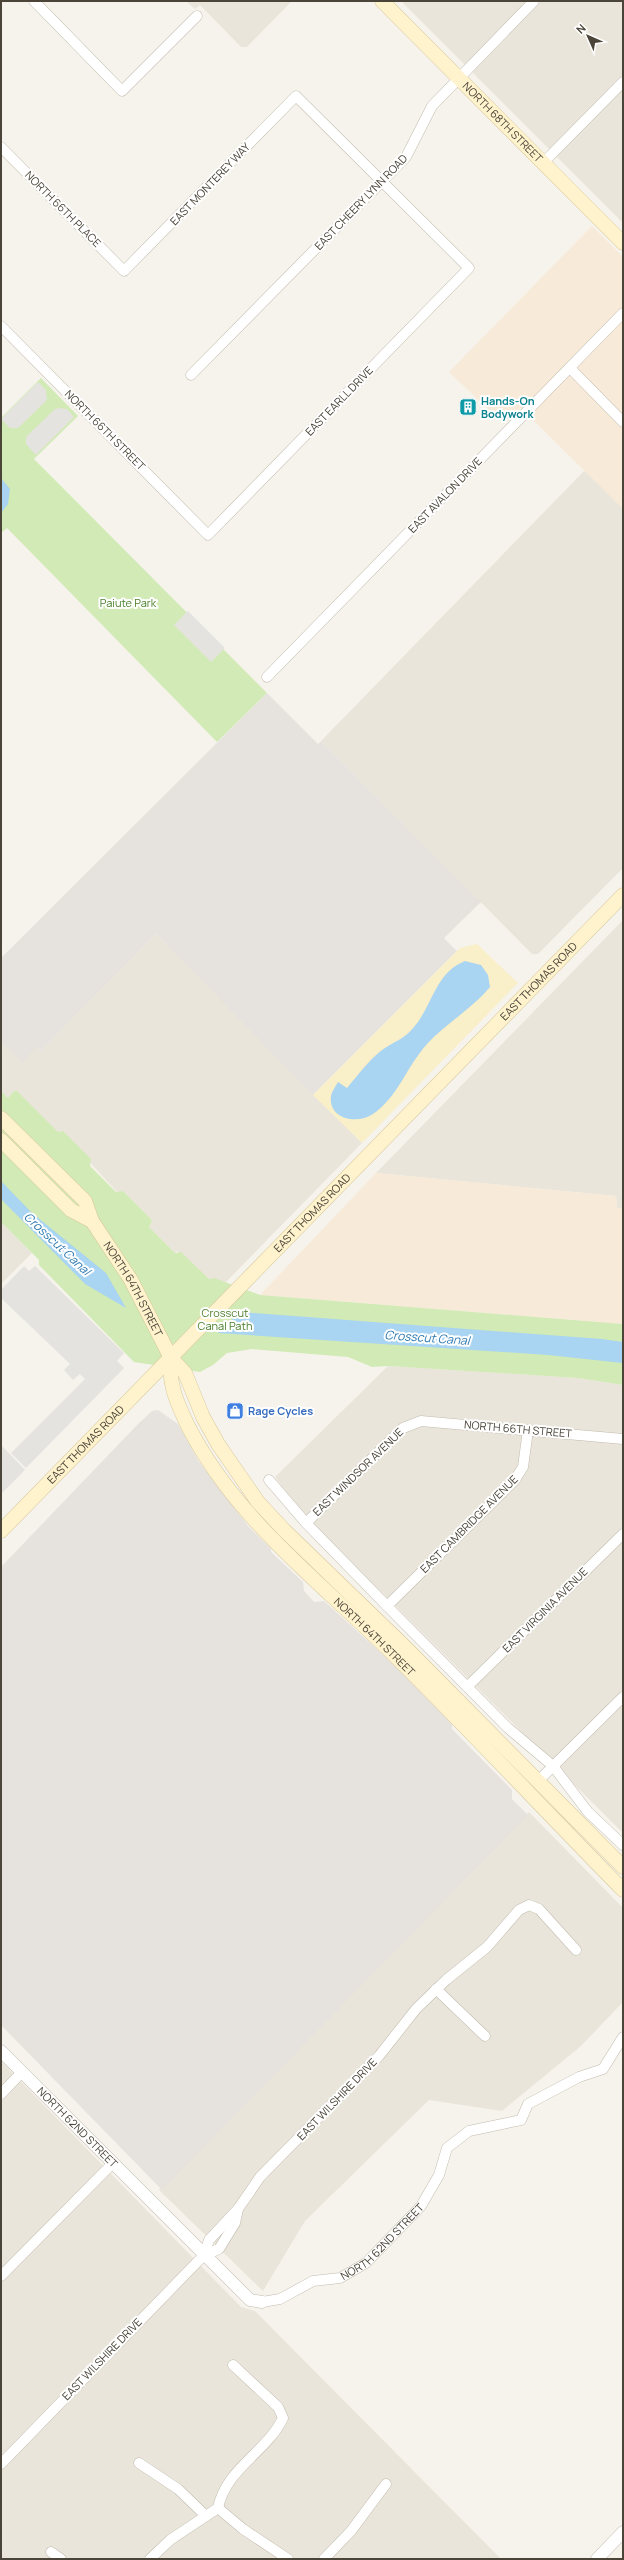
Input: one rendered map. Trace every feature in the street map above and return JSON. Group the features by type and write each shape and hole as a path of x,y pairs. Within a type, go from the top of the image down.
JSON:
{"main road":[{"name":"NORTH 68TH STREET","path":"382,1 623,244"},
{"name":"EAST THOMAS ROAD","path":"1,1531 195,1335 623,895"},
{"name":"NORTH 64TH STREET","path":"1,1118 85,1202 92,1221 131,1280 171,1358 184,1374 203,1417 218,1444 240,1477 278,1524 407,1649 623,1867"},
{"name":"NORTH 64TH STREET","path":"1,1140 71,1210 92,1221"},
{"name":"NORTH 64TH STREET","path":"171,1358 169,1374 171,1387 193,1436 230,1490 267,1534 394,1654 623,1890"},
{"path":"267,1534 278,1524"},
{"path":"528,1793 538,1781"}],"street":[{"path":"34,1 122,91 197,16"},
{"name":"EAST CHEERY LYNN ROAD","path":"191,375 406,157 432,106 534,1"},
{"path":"543,163 623,82"},
{"name":"EAST MONTEREY WAY","path":"124,271 296,96 382,181"},
{"name":"NORTH 66TH PLACE","path":"1,147 124,271"},
{"name":"EAST EARLL DRIVE","path":"208,535 469,268 382,181"},
{"name":"EAST AVALON DRIVE","path":"267,677 623,313"},
{"name":"NORTH 66TH STREET","path":"1,326 208,535"},
{"path":"570,368 623,422"},
{"name":"NORTH 66TH STREET","path":"412,1423 421,1421 623,1439"},
{"name":"EAST WINDSOR AVENUE","path":"306,1523 403,1428 412,1423"},
{"name":"EAST CAMBRIDGE AVENUE","path":"387,1606 514,1481 523,1467 528,1430"},
{"path":"269,1480 306,1523 467,1687 515,1735 553,1766 588,1812 623,1845"},
{"name":"EAST VIRGINIA AVENUE","path":"467,1687 623,1534"},
{"path":"538,1781 623,1697"},
{"name":"EAST WILSHIRE DRIVE","path":"1,2464 204,2255 219,2249 233,2227 238,2209 260,2177 379,2056 407,2019 436,1989 487,1947 519,1910 529,1905 538,1909 576,1950"},
{"path":"436,1989 485,2036"},
{"name":"NORTH 62ND STREET","path":"1,2050 112,2164 250,2300 262,2302 280,2299 312,2281 340,2278 366,2263 421,2206 439,2174 447,2148 469,2131 521,2120 528,2104 579,2077 603,2069 623,2037"},
{"path":"1,2094 22,2072"},
{"path":"1,2276 112,2164"},
{"path":"150,2559 170,2540 218,2508 220,2497 234,2473 277,2430 283,2418 278,2406 233,2365"},
{"path":"139,2463 178,2489 206,2516"},
{"path":"324,2559 351,2531 386,2484"},
{"path":"218,2508 243,2529 288,2559"},
{"path":"597,2559 623,2532"},
{"path":"51,2552 61,2559"}],"shaded area":[{"path":"186,1 292,1 247,47 241,47 200,5 195,9"},
{"path":"402,1 623,1 623,223 403,3"},
{"path":"592,226 623,257 623,509 521,408 504,424 449,372"},
{"path":"38,382 46,390 47,400 18,428 10,428 1,419"},
{"path":"55,409 67,409 74,417 36,455 26,444 26,437"},
{"path":"585,470 623,508 623,868 538,954 532,954 321,741"},
{"path":"188,611 225,648 211,662 174,625"},
{"path":"267,693 318,744 321,741 481,902 444,938 457,951 313,1095 156,934 41,1051 37,1047 22,1062 1,1043 1,958"},
{"path":"623,920 623,1209 617,1208 616,1196 376,1173"},
{"path":"156,934 362,1143 225,1283 209,1279 177,1251 175,1253 149,1227 152,1221 150,1218 123,1191 117,1192 61,1131 58,1133 14,1091 8,1098 1,1091 1,1044 37,1047 41,1051"},
{"path":"376,1173 616,1196 617,1208 623,1209 623,1324 260,1295"},
{"path":"1,1222 32,1253 1,1284"},
{"path":"24,1266 29,1271 35,1266 124,1353 117,1361 124,1368 26,1468 11,1453 85,1379 80,1374 73,1380 64,1370 70,1364 1,1298 1,1290"},
{"path":"388,1366 578,1378 623,1385 623,1833 302,1513 275,1477"},
{"path":"158,1410 178,1424 199,1462 249,1527 271,1549 271,1552 303,1582 304,1591 314,1602 324,1601 391,1662 452,1724 452,1729 512,1790 512,1799 528,1815 162,2190 1,2025 1,1567 138,1424 152,1411"},
{"path":"1,1445 25,1470 1,1494"},
{"path":"529,1812 623,1908 623,2002 581,2046 502,2111 429,2100 305,2221 263,2291 159,2190"},
{"path":"1,2061 241,2307 255,2311 501,2559 1,2559"}],"green space":[{"name":"Paiute Park","path":"41,378 78,416 34,459 267,693 217,742 7,528 1,533 1,418"},
{"name":"Crosscut Canal Path","path":"1,1091 8,1098 14,1091 17,1091 58,1132 63,1131 91,1159 90,1166 116,1192 123,1191 150,1218 152,1221 149,1227 175,1253 181,1252 209,1279 214,1278 260,1295 623,1324 623,1385 578,1378 388,1366 372,1367 348,1357 252,1349 227,1353 213,1365 200,1372 134,1362 39,1265 39,1260 1,1222"}],"sand":[{"path":"477,944 518,983 362,1143 313,1095 460,948"}],"water":[{"path":"1,478 10,489 8,504 1,513"},
{"path":"465,961 481,965 488,975 490,987 475,1002 434,1036 420,1053 396,1090 382,1107 373,1114 359,1119 345,1118 339,1115 331,1104 331,1096 338,1082 347,1088 363,1068 377,1054 410,1031 426,1009 435,990 447,973 455,966"},
{"name":"Crosscut Canal","path":"1,1181 32,1213 106,1273 126,1308 85,1284 1,1199"},
{"name":"Crosscut Canal","path":"240,1312 602,1339 623,1342 623,1363 548,1355 218,1333"}],"place":[{"name":"Hands-On Bodywork","path":"468,407"},
{"name":"Rage Cycles","path":"235,1411"}]}
